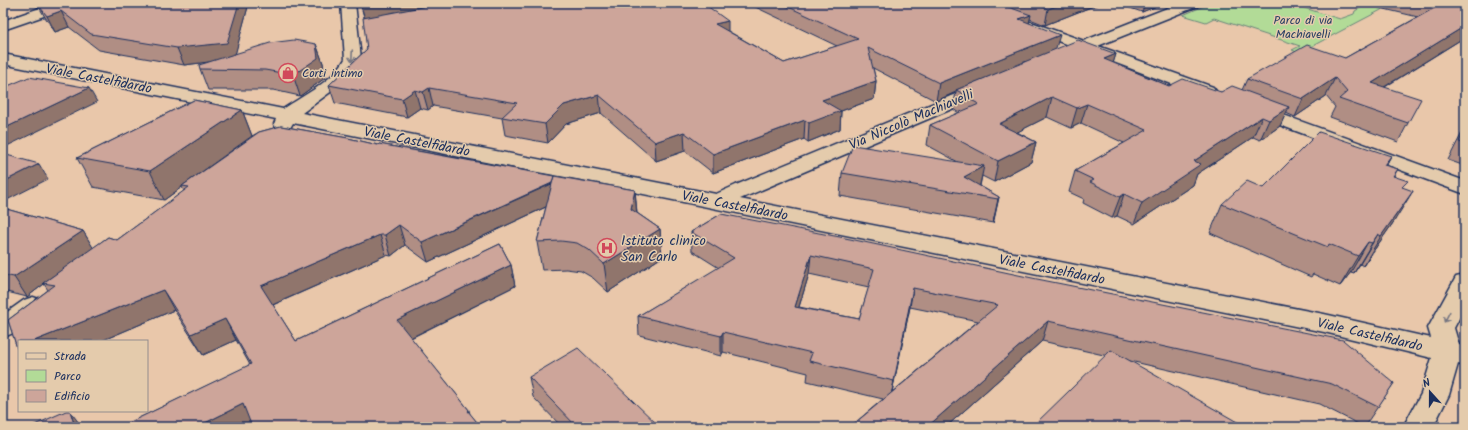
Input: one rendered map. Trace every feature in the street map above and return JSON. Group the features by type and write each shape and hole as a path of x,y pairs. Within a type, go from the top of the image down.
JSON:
{"street":[{"path":"3,26 68,3"},
{"path":"267,138 282,128 288,115 332,82 349,67 353,59 358,29 348,3"},
{"path":"1046,62 1193,3"},
{"path":"1013,19 1220,96"},
{"name":"Viale Castelfidardo","path":"3,59 1459,351"},
{"name":"Via Niccolò Machiavelli","path":"718,202 743,189 995,84"},
{"path":"1242,104 1465,188"},
{"path":"1418,427 1459,351 1441,328 1465,283"},
{"path":"3,328 48,296"}],"green space":[{"name":"Parco di via Machiavelli","path":"1211,3 1288,3 1340,19 1354,14 1355,11 1362,7 1348,3 1359,3 1383,9 1299,53 1292,50 1300,46 1214,18 1206,22 1183,15"}],"building":[{"path":"37,3 239,3 227,43 177,48 91,34 61,11 47,16"},
{"path":"361,3 379,3 361,6"},
{"path":"443,3 703,3 728,21 715,24 784,63 858,39 780,3 997,3 1031,15 1019,19 1060,35 939,83 868,48 876,81 822,100 841,111 809,123 805,120 713,154 684,132 655,142 599,95 564,105 545,124 502,117 517,103 429,88 423,92 415,90 402,99 329,85 367,49 363,18"},
{"path":"1032,3 1064,3 1048,9"},
{"path":"1431,3 1465,3 1465,26 1372,83 1421,99 1408,123 1339,99 1347,92 1335,78 1303,99 1247,79 1307,45 1345,58 1440,5"},
{"path":"294,40 316,44 318,58 293,75 265,70 200,69 199,65 270,43"},
{"path":"1078,40 1116,54 1104,59 1169,86 1183,79 1221,92 1232,86 1289,107 1269,120 1262,117 1194,161 1201,164 1142,203 1124,194 1120,197 1090,182 1094,180 1075,171 1147,130 1087,104 1077,108 1052,97 999,124 1036,142 998,161 930,125 979,104 963,96 966,95 956,90"},
{"path":"29,77 89,88 3,129 3,88"},
{"path":"194,100 242,110 150,171 77,158"},
{"path":"281,126 378,145 554,176 552,183 422,242 399,225 385,235 380,235 261,286 296,341 500,244 511,265 397,320 481,427 252,427 243,404 197,427 120,427 251,364 225,319 191,334 163,290 37,340 18,340 17,348 8,320 55,285 43,283 108,237 117,240 189,187 182,186 259,132"},
{"path":"1465,130 1465,143 1459,142"},
{"path":"1319,132 1391,156 1384,165 1398,169 1393,176 1408,181 1402,187 1413,191 1381,236 1378,234 1372,243 1368,242 1358,256 1329,244 1328,247 1222,204 1247,181 1263,188"},
{"path":"853,145 984,166 964,177 999,197 998,199 842,173"},
{"path":"3,154 39,164 3,182"},
{"path":"554,176 635,190 631,209 660,229 604,264 589,250 577,243 561,241 537,242"},
{"path":"3,208 83,231 14,277 3,275"},
{"path":"721,214 1343,340 1394,383 1378,407 1332,384 1048,321 927,427 850,427 998,305 913,288 894,381 809,361 812,353 723,332 721,336 638,316 734,258 691,232","holes":["811,255 874,269 859,319 795,307"]},
{"path":"578,348 660,427 577,427 529,377"},
{"path":"1111,350 1246,427 1032,427"},
{"path":"64,412 70,412 75,427 30,427"}],"place":[{"name":"Corti intimo","path":"288,73"},
{"name":"Istituto clinico San Carlo","path":"607,248"}]}
